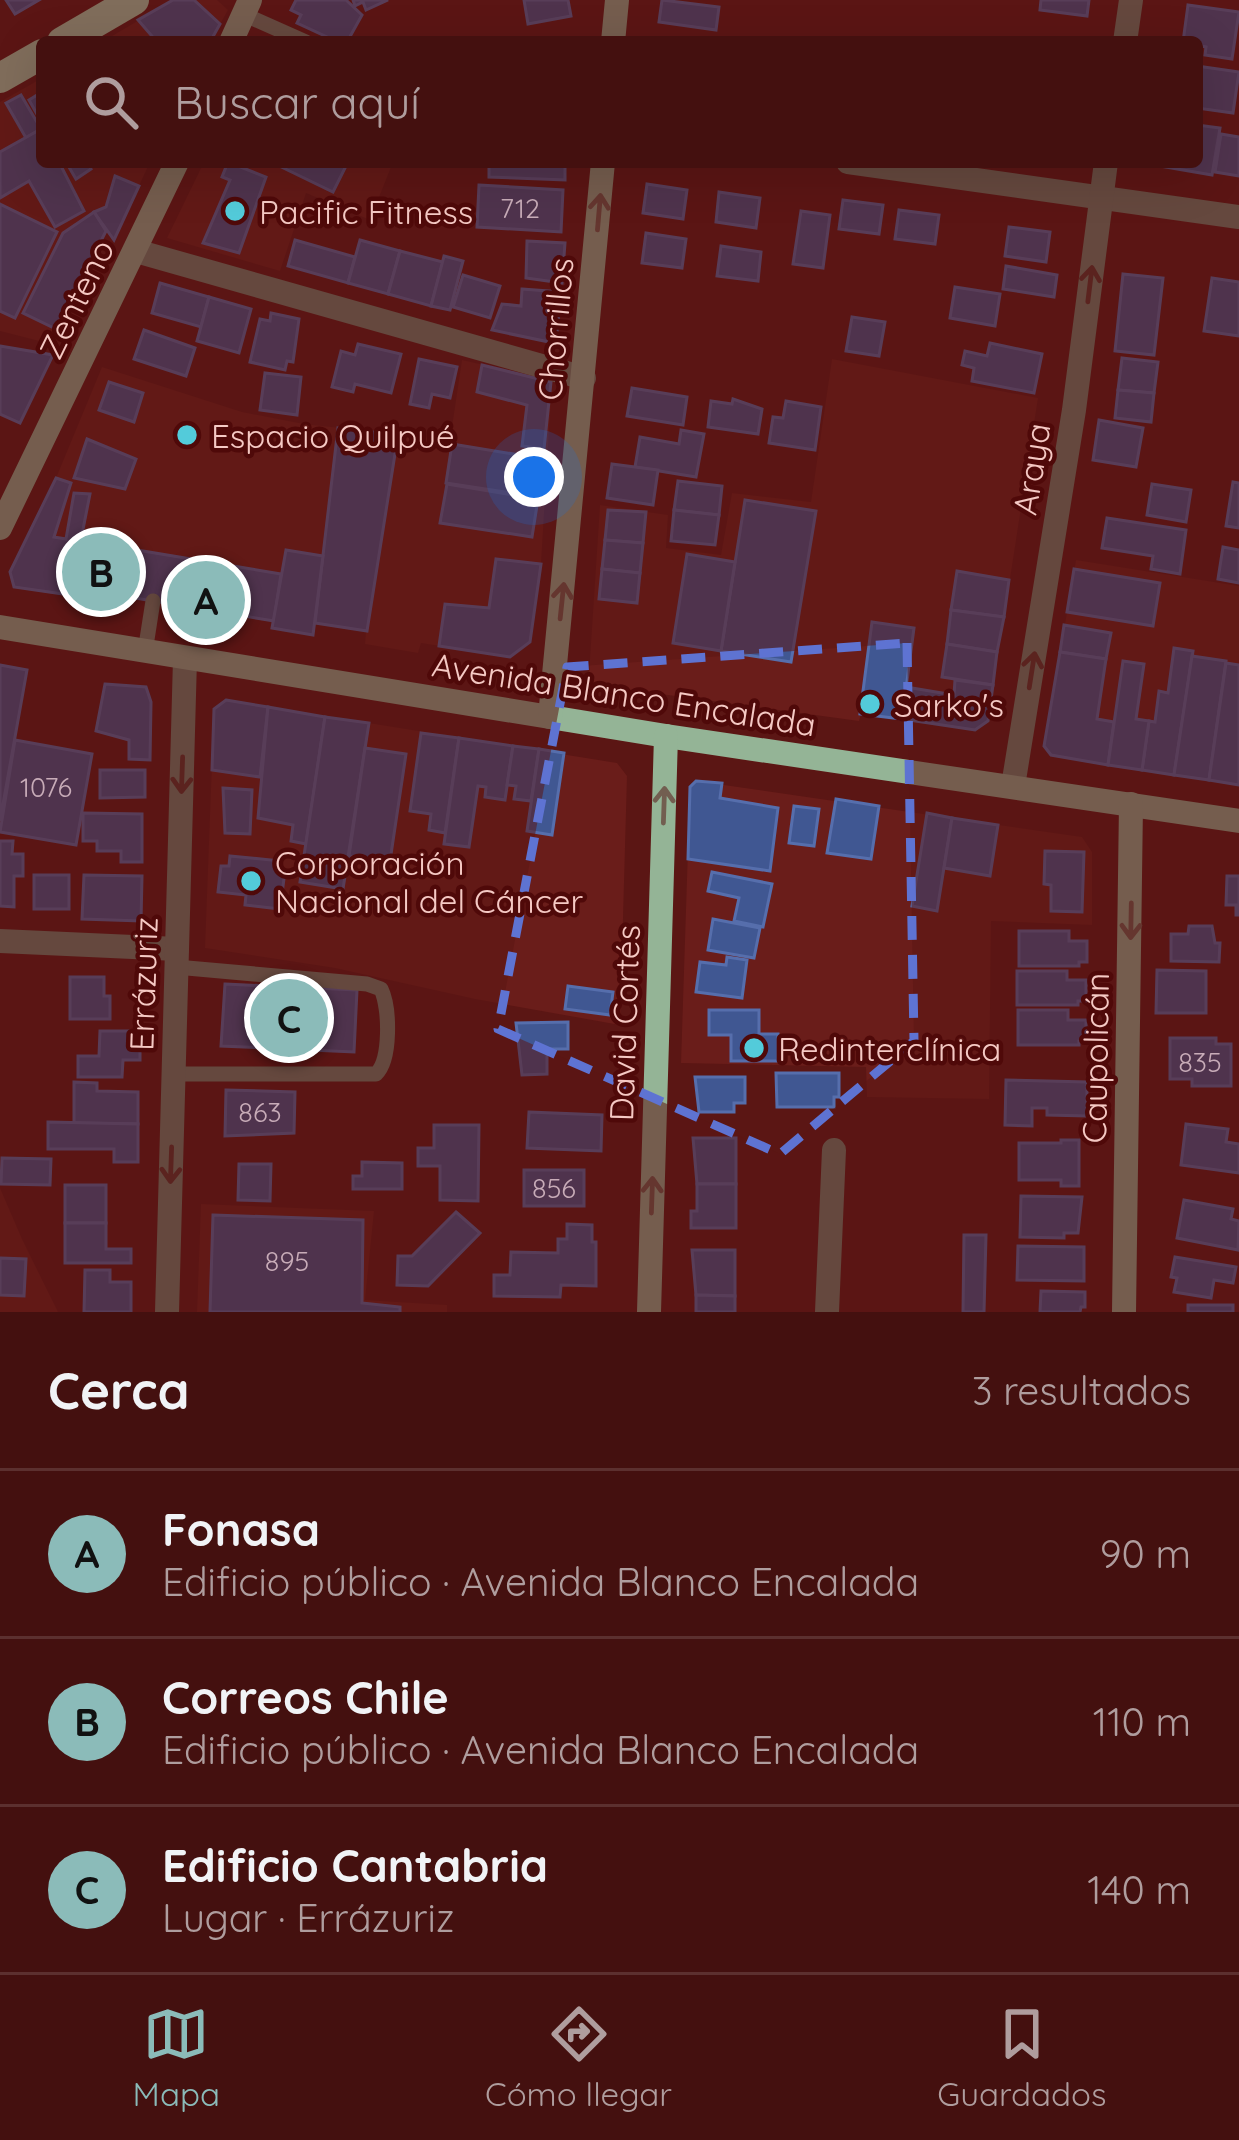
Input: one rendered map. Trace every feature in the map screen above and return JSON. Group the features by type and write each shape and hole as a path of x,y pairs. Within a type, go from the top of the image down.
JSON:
{"main road":[{"path":"72,36 134,0"},
{"path":"0,78 36,57"}],"street":[{"path":"613,36 616,0"},
{"path":"1126,36 1131,0"},
{"path":"234,36 246,7"},
{"name":"Zenteno","path":"0,528 173,168"},
{"name":"Chorrillos","path":"550,717 602,168"},
{"path":"889,168 1239,217"},
{"name":"Araya","path":"1013,786 1074,410 1105,168"},
{"path":"136,251 584,378"},
{"name":"Avenida Blanco Encalada","path":"0,627 666,736 1239,821"},
{"name":"Errázuriz","path":"166,1312 185,658"},
{"name":"David Cortés","path":"649,1312 666,736"},
{"name":"Caupolicán","path":"1124,1312 1131,804"},
{"path":"0,941 177,958"},
{"path":"827,1312 834,1150"}],"lane":[{"path":"246,7 296,36"},
{"path":"145,652 153,601"},
{"path":"173,1073 376,1074 384,1064 386,1000 381,989 177,958"}],"highlighted area":[{"path":"907,643 914,1041 780,1154 498,1029 567,667"}],"shaded area":[{"path":"173,0 217,0 228,10 213,36 112,36"},
{"path":"36,81 36,168 147,168 114,240 106,232 47,343 0,331 0,102"},
{"path":"201,168 391,168 370,220 306,193 280,271 167,238"},
{"path":"832,359 1038,398 988,721 975,730 861,714 859,721 594,685 589,674 600,505 668,515 666,548 721,555 732,493 811,502"},
{"path":"462,360 552,380 541,564 530,642 510,657 421,643 418,653 365,644 366,631 316,623 313,635 272,628 273,620 124,596 121,603 70,595 10,572 102,367 242,412 304,424 450,440"},
{"path":"1076,560 1239,586 1239,785 1051,755 1044,746"},
{"path":"226,700 617,763 627,776 620,1025 335,968 205,948 214,709"},
{"path":"696,781 1082,837 1092,852 1092,925 991,921 989,1099 867,1097 866,1067 681,1063 690,787"},
{"path":"0,1188 22,1239 58,1312 0,1312"},
{"path":"201,1204 374,1211 365,1300 447,1305 447,1312 197,1312"}],"building":[{"path":"6,0 39,0 15,14"},
{"path":"173,0 194,0 220,24 213,36 152,36 138,20"},
{"path":"296,0 346,0 362,15 350,36 325,36 297,23 301,15 291,10"},
{"path":"353,0 388,0 366,10 363,2 355,6"},
{"path":"524,0 568,0 571,16 528,24"},
{"path":"662,0 719,7 716,30 659,22"},
{"path":"1041,0 1089,0 1087,16 1040,10"},
{"path":"1188,5 1239,12 1232,59 1205,55 1203,36 1184,36"},
{"path":"1203,67 1239,72 1233,113 1203,109"},
{"path":"21,95 36,120 36,132 26,138 6,103"},
{"path":"1203,126 1220,128 1212,175 1172,168 1203,168"},
{"path":"36,132 36,168 62,168 84,211 55,227 29,181 0,198 0,152"},
{"path":"1221,134 1239,137 1239,176 1215,172"},
{"path":"70,168 90,168 91,169 76,179"},
{"name":"Pacific Fitness","path":"226,168 243,168 266,177 239,253 203,243 230,180 222,177"},
{"path":"283,168 345,168 333,192"},
{"path":"489,168 565,168 565,180 489,177"},
{"path":"115,176 139,186 114,240 94,212 106,207"},
{"path":"647,184 687,190 683,219 643,213"},
{"path":"479,185 563,190 561,232 477,227"},
{"path":"719,192 760,198 756,228 716,222"},
{"path":"843,200 883,205 879,234 839,229"},
{"path":"0,204 57,232 15,318 0,311"},
{"path":"899,210 939,215 935,244 895,239"},
{"path":"801,211 830,215 823,268 793,264"},
{"path":"94,212 106,231 56,329 23,313 63,233"},
{"path":"1009,227 1050,232 1046,262 1005,256"},
{"path":"646,233 686,239 682,268 642,263"},
{"path":"295,240 355,257 348,283 288,266"},
{"path":"360,240 400,251 388,294 348,283"},
{"path":"527,241 565,243 562,283 526,278"},
{"path":"721,246 761,252 758,281 717,276"},
{"path":"400,251 443,262 431,306 388,294"},
{"path":"444,256 463,261 450,310 431,306"},
{"path":"1006,266 1057,275 1054,297 1003,289"},
{"path":"1123,274 1163,278 1154,355 1115,351"},
{"path":"463,275 500,286 490,318 453,307"},
{"path":"1212,278 1239,282 1239,336 1204,331"},
{"path":"160,283 209,297 201,327 152,313"},
{"path":"955,287 1000,294 995,326 950,318"},
{"path":"522,289 561,292 557,332 549,342 492,330 502,304 521,306"},
{"path":"209,297 251,309 239,353 197,341"},
{"path":"271,313 299,319 293,362 287,361 285,370 250,362 260,319 270,321"},
{"path":"852,317 885,322 879,356 846,351"},
{"path":"144,330 195,348 186,376 134,359"},
{"path":"990,343 1042,354 1034,393 972,381 974,368 962,365 965,351 987,356"},
{"path":"358,344 401,354 391,393 355,384 353,392 332,387 341,351 355,355"},
{"path":"0,346 53,355 20,423 0,414"},
{"path":"1122,358 1158,362 1154,393 1118,390"},
{"path":"419,359 457,367 450,398 432,394 429,408 410,404"},
{"path":"482,365 551,382 544,449 522,446 527,405 477,392"},
{"path":"265,373 301,377 297,415 260,410"},
{"path":"109,382 143,393 134,422 99,410"},
{"path":"632,388 687,397 683,425 627,416"},
{"path":"1118,390 1154,393 1151,422 1115,418"},
{"path":"733,399 762,409 758,434 708,427 711,401 732,404"},
{"path":"786,401 821,407 815,450 769,443 773,417 783,418"},
{"path":"1099,420 1143,428 1136,467 1093,460"},
{"path":"338,428 398,435 367,631 315,623"},
{"path":"681,430 704,434 696,477 635,467 640,437 679,444"},
{"path":"87,439 136,459 125,489 74,478"},
{"path":"452,444 544,459 537,497 446,483"},
{"path":"612,464 658,470 653,505 607,498"},
{"path":"56,478 71,483 54,537 66,539 74,493 90,494 70,595 14,587 10,572"},
{"path":"678,481 722,486 719,515 674,510"},
{"path":"1233,482 1239,483 1239,528 1226,526"},
{"path":"447,484 538,499 532,537 440,523"},
{"path":"1152,484 1191,490 1186,522 1147,515"},
{"path":"745,500 816,511 791,662 721,651"},
{"path":"608,510 646,512 643,543 605,540"},
{"path":"674,510 719,515 715,545 671,541"},
{"path":"1107,518 1186,530 1180,574 1151,569 1153,556 1102,548"},
{"path":"605,540 643,543 640,573 602,569"},
{"path":"81,541 131,549 121,603 70,595"},
{"path":"1223,547 1239,550 1239,583 1218,579"},
{"path":"131,549 281,574 274,621 123,596"},
{"path":"286,550 323,556 313,635 272,628"},
{"path":"687,554 735,562 721,651 673,643"},
{"path":"496,559 541,564 530,642 510,657 439,646 445,604 489,608"},
{"path":"602,569 640,573 637,603 599,599"},
{"path":"1074,569 1160,583 1153,626 1067,612"},
{"path":"957,571 1009,580 1004,617 951,610"},
{"path":"951,610 1004,617 997,652 947,644"},
{"path":"872,622 914,628 902,719 860,714"},
{"path":"1064,625 1111,633 1106,659 1060,652"},
{"path":"947,644 997,652 993,685 942,677"},
{"path":"1174,648 1193,651 1174,775 1142,770 1149,721 1155,722 1159,691 1168,693"},
{"path":"1060,652 1106,659 1097,719 1114,722 1108,765 1051,755 1044,746"},
{"path":"1192,656 1226,661 1209,780 1174,775"},
{"path":"1123,661 1144,664 1136,719 1149,721 1142,770 1108,765"},
{"path":"1226,663 1239,665 1239,785 1209,780"},
{"path":"0,665 27,670 0,821"},
{"path":"955,680 993,685 988,721 975,730 902,719 906,687 954,695"},
{"path":"105,684 146,687 151,702 150,760 129,759 129,740 96,731"},
{"path":"226,700 268,707 260,777 212,770 214,709"},
{"path":"268,707 325,717 306,844 291,841 293,825 258,818"},
{"path":"325,717 369,723 343,889 300,882"},
{"path":"421,733 459,738 445,833 429,830 431,814 410,811"},
{"path":"459,738 513,746 505,800 485,797 486,787 478,786 469,847 444,844"},
{"path":"15,740 92,754 76,845 0,832"},
{"path":"513,746 539,749 531,801 514,799 516,786 507,785"},
{"path":"365,748 406,754 390,861 349,856"},
{"path":"539,749 564,753 552,835 527,831"},
{"path":"100,770 145,770 145,797 100,798"},
{"path":"696,781 722,783 720,798 778,808 770,871 688,859 690,787"},
{"path":"223,788 252,790 250,834 225,833"},
{"path":"836,799 879,806 871,859 827,853"},
{"path":"794,806 819,809 814,846 789,843"},
{"path":"83,813 142,814 142,862 121,862 121,851 97,851 97,841 83,841"},
{"path":"927,813 952,818 937,911 912,906"},
{"path":"952,818 998,825 990,876 944,868"},
{"path":"0,841 13,841 12,854 23,854 23,876 14,876 14,907 0,906"},
{"path":"1045,851 1084,852 1082,912 1051,911 1051,885 1044,884"},
{"name":"Corporación Nacional del Cáncer","path":"230,856 281,861 280,870 285,871 280,909 245,905 246,895 218,892 221,866 229,866"},
{"path":"712,872 772,884 763,927 734,921 739,898 708,891"},
{"path":"34,875 69,875 69,909 34,909"},
{"path":"84,875 142,876 141,921 82,919"},
{"path":"1227,876 1239,876 1239,915 1236,905 1226,905"},
{"path":"713,919 760,928 754,958 708,950"},
{"path":"1189,926 1212,926 1215,943 1220,943 1219,962 1171,961 1171,934 1188,934"},
{"path":"1019,931 1069,931 1069,941 1087,941 1087,962 1019,966"},
{"path":"727,957 747,960 742,998 696,992 700,962 726,965"},
{"path":"1157,970 1206,971 1206,1013 1156,1013"},
{"path":"1017,971 1067,971 1067,980 1086,980 1086,1001 1017,1005"},
{"path":"70,977 104,977 110,1019 70,1019"},
{"path":"225,984 357,990 354,1052 221,1046"},
{"path":"568,986 613,992 610,1015 565,1009"},
{"name":"Redinterclínica","path":"709,1010 759,1010 759,1034 778,1034 778,1061 731,1061 731,1035 709,1035"},
{"path":"1018,1010 1068,1010 1068,1020 1086,1020 1086,1041 1018,1045"},
{"path":"568,1022 568,1049 547,1049 547,1074 522,1075 516,1023"},
{"path":"100,1031 140,1031 140,1060 123,1060 122,1077 78,1077 78,1056 99,1056"},
{"path":"1170,1038 1216,1038 1216,1044 1231,1044 1231,1086 1192,1086 1192,1079 1170,1079"},
{"path":"776,1073 839,1073 839,1097 834,1097 834,1107 777,1107"},
{"path":"695,1077 745,1077 745,1103 734,1103 734,1112 699,1112"},
{"path":"1006,1080 1087,1082 1087,1116 1047,1115 1047,1108 1032,1108 1032,1126 1005,1125"},
{"path":"74,1082 97,1083 97,1091 138,1092 138,1124 74,1123"},
{"path":"226,1090 295,1092 294,1133 225,1136"},
{"path":"529,1112 602,1115 601,1151 527,1148"},
{"path":"48,1122 138,1124 138,1162 114,1162 114,1149 48,1149"},
{"path":"1186,1124 1228,1129 1226,1142 1239,1144 1239,1173 1181,1165"},
{"path":"434,1125 479,1125 478,1201 440,1200 440,1166 418,1166 418,1148 434,1148"},
{"path":"693,1138 736,1138 736,1184 697,1184"},
{"path":"1079,1140 1079,1186 1061,1186 1061,1180 1019,1180 1019,1143"},
{"path":"2,1158 51,1159 50,1185 1,1184"},
{"path":"362,1162 402,1163 402,1189 353,1189 353,1176 362,1176"},
{"path":"239,1164 271,1164 270,1201 238,1200"},
{"path":"524,1170 584,1170 584,1206 524,1206"},
{"path":"697,1184 736,1184 736,1228 691,1228 691,1211 697,1211"},
{"path":"65,1185 106,1185 106,1223 65,1223"},
{"path":"1021,1196 1082,1197 1078,1233 1064,1233 1064,1238 1020,1237"},
{"path":"1184,1200 1233,1209 1231,1219 1239,1221 1238,1250 1177,1238"},
{"path":"456,1212 480,1233 428,1286 397,1285 398,1256 412,1256"},
{"path":"213,1215 363,1220 362,1303 400,1307 400,1312 210,1312"},
{"path":"65,1223 106,1223 106,1249 131,1249 131,1263 65,1263"},
{"path":"567,1224 592,1225 596,1286 561,1285 560,1297 494,1296 494,1275 510,1275 511,1252 558,1253 558,1239 567,1239"},
{"path":"964,1235 986,1235 984,1312 963,1312"},
{"path":"1018,1246 1084,1247 1084,1281 1017,1280"},
{"path":"692,1250 735,1250 735,1296 696,1295"},
{"path":"1175,1257 1236,1267 1233,1283 1214,1280 1211,1298 1174,1292"},
{"path":"0,1258 26,1259 24,1296 0,1295"},
{"path":"85,1270 110,1270 110,1282 131,1282 131,1312 84,1312"},
{"path":"1041,1291 1085,1292 1085,1307 1080,1312 1040,1312"},
{"path":"696,1295 735,1296 735,1312 696,1312"},
{"path":"1188,1305 1233,1305 1233,1312 1188,1312"}],"place":[{"name":"Pacific Fitness","path":"235,211"},
{"name":"Espacio Quilpué","path":"187,435"},
{"name":"Correos Chile","path":"101,572"},
{"name":"Fonasa","path":"206,600"},
{"name":"Sarko's","path":"870,704"},
{"name":"Corporación Nacional del Cáncer","path":"251,881"},
{"name":"Edificio Cantabria","path":"289,1018"},
{"name":"Redinterclínica","path":"754,1048"}]}
